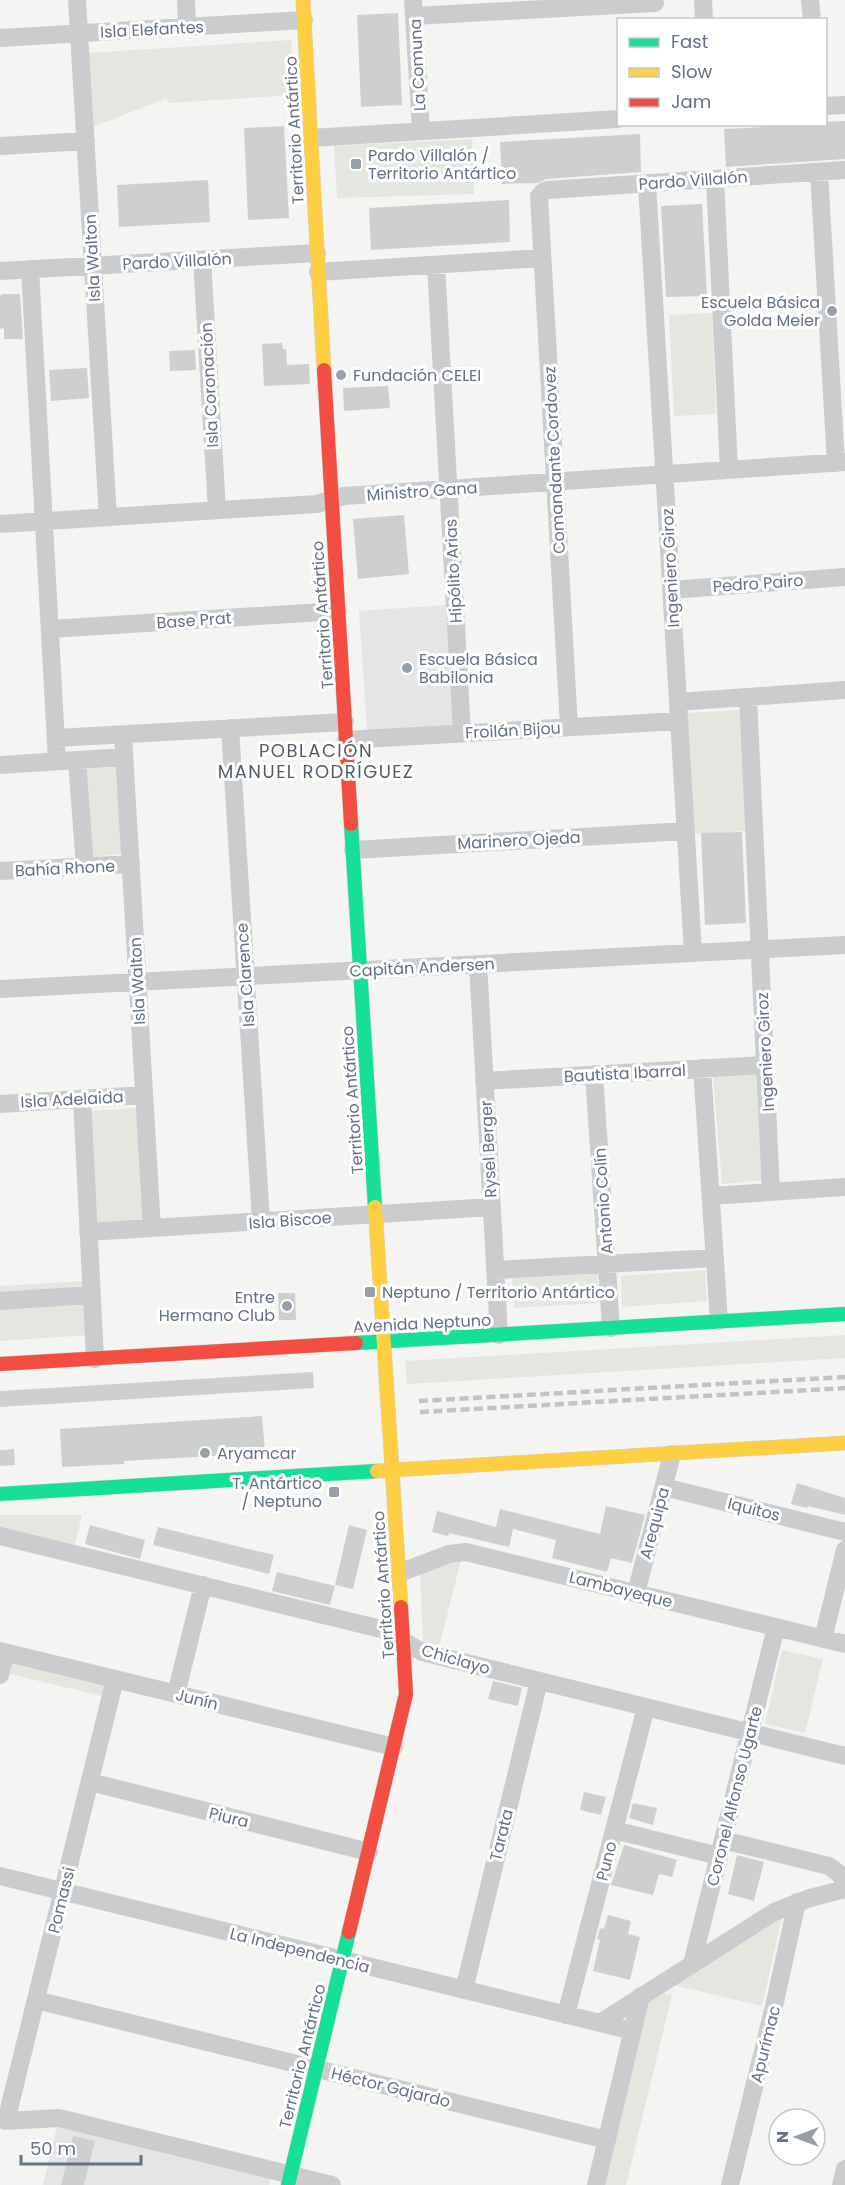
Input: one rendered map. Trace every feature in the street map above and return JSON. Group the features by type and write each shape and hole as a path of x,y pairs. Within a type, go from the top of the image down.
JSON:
{"street":[{"name":"Isla Walton","path":"77,0 108,517"},
{"path":"186,0 187,27"},
{"name":"Territorio Antártico","path":"289,2180 406,1694 331,500 303,0"},
{"path":"703,0 705,18"},
{"path":"810,0 812,18"},
{"path":"414,8 655,7"},
{"name":"La Comuna","path":"414,8 421,131"},
{"name":"Isla Elefantes","path":"0,38 304,20"},
{"path":"827,106 845,105"},
{"path":"311,138 617,119"},
{"path":"0,146 86,141"},
{"name":"Pardo Villalón","path":"541,194 548,190 845,170"},
{"path":"819,172 841,463"},
{"path":"715,179 729,470"},
{"name":"Ingeniero Giroz","path":"647,184 693,953"},
{"name":"Comandante Cordovez","path":"541,194 539,200 542,258 569,727"},
{"name":"Pardo Villalón","path":"0,271 317,253"},
{"path":"318,272 542,258"},
{"name":"Isla Coronación","path":"202,260 217,510"},
{"name":"Hipólito Arias","path":"436,265 462,733"},
{"path":"30,269 57,761"},
{"name":"Ministro Gana","path":"0,524 317,504 344,496 841,463"},
{"name":"Pedro Pairo","path":"671,590 845,577"},
{"name":"Base Prat","path":"50,629 338,611"},
{"path":"678,702 845,690"},
{"name":"Ingeniero Giroz","path":"748,697 771,1192"},
{"name":"Froilán Bijou","path":"56,738 230,728 462,733 679,721"},
{"name":"Isla Clarence","path":"230,728 261,1221"},
{"name":"Isla Walton","path":"123,735 152,1228"},
{"path":"0,765 124,757"},
{"path":"77,760 85,867"},
{"name":"Marinero Ojeda","path":"353,850 686,831"},
{"name":"Bahía Rhone","path":"0,871 130,864"},
{"name":"Capitán Andersen","path":"0,989 845,945"},
{"name":"Rysel Berger","path":"478,964 499,1335"},
{"name":"Bautista Ibarral","path":"484,1081 765,1065"},
{"path":"702,1068 719,1321"},
{"name":"Antonio Colín","path":"594,1074 611,1328"},
{"name":"Isla Adelaida","path":"0,1104 144,1095"},
{"path":"82,1099 95,1359"},
{"path":"711,1196 845,1187"},
{"name":"Isla Biscoe","path":"88,1232 492,1207"},
{"path":"495,1270 715,1258"},
{"path":"0,1301 92,1295"},
{"name":"Avenida Neptuno","path":"0,1364 845,1314"},
{"path":"0,1494 845,1443"},
{"name":"Arequipa","path":"636,1593 672,1454"},
{"name":"Iquitos","path":"664,1487 845,1532"},
{"name":"Chiclayo","path":"0,1536 385,1630 422,1652 845,1756"},
{"path":"823,1639 845,1550"},
{"name":"Lambayeque","path":"399,1573 449,1554 466,1552 845,1644"},
{"path":"176,1694 203,1585"},
{"name":"Coronel Alfonso Ugarte","path":"692,1964 776,1627"},
{"path":"0,1675 3,1652"},
{"name":"Junín","path":"3,1652 394,1747"},
{"name":"Pomassi","path":"3,2120 36,2000 115,1679"},
{"name":"Tarata","path":"464,1990 539,1681"},
{"name":"Puno","path":"566,2014 646,1707"},
{"name":"Piura","path":"90,1782 369,1852"},
{"path":"600,2023 757,1922 797,1902 845,1888 841,1875 829,1866 614,1830"},
{"name":"La Independencia","path":"0,1876 633,2031"},
{"name":"Apurímac","path":"730,2185 776,2002 797,1902"},
{"path":"596,2185 641,1996"},
{"name":"Héctor Gajardo","path":"36,2000 607,2139"},
{"path":"3,2120 58,2118 289,2180 332,2185"},
{"path":"841,2185 845,2170"}],"shaded area":[{"path":"291,40 294,95 168,103 167,98 93,127 88,53"},
{"path":"472,139 474,194 337,198 334,146"},
{"path":"712,313 716,414 674,416 669,315"},
{"name":"Escuela Básica Babilonia","path":"447,605 455,725 367,731 359,611"},
{"path":"743,710 747,831 693,834 686,713"},
{"path":"118,767 124,854 92,857 86,769"},
{"path":"757,1073 765,1180 722,1184 713,1076"},
{"path":"136,1108 144,1224 95,1225 89,1111"},
{"path":"705,1270 707,1301 622,1307 621,1276"},
{"path":"597,1271 599,1303 514,1308 512,1277"},
{"path":"86,1281 89,1335 0,1341 0,1286"},
{"path":"845,1335 845,1358 407,1384 405,1361"},
{"path":"0,1515 82,1515 74,1548 0,1529"},
{"path":"461,1560 439,1647 423,1643 420,1573"},
{"path":"782,1650 823,1659 805,1733 765,1724"},
{"path":"14,1659 105,1681 102,1696 10,1674"},
{"path":"782,1917 762,2006 673,1985"},
{"path":"663,1993 672,1995 626,2185 599,2185 644,2005"},
{"path":"57,2126 271,2177 269,2185 43,2185"}],"building":[{"path":"398,13 402,105 361,107 357,15"},
{"path":"845,121 845,159 726,167 724,129 827,126 827,122"},
{"path":"284,126 289,218 248,220 244,128"},
{"path":"640,134 641,172 547,179 537,183 502,184 500,142"},
{"path":"208,180 210,222 119,227 117,185"},
{"path":"509,200 510,242 371,250 369,208"},
{"path":"702,204 707,296 666,297 661,206"},
{"path":"20,294 23,339 4,339 4,328 0,329 0,296"},
{"path":"282,343 283,349 286,349 287,365 309,364 310,384 264,386 262,344"},
{"path":"195,350 196,370 170,371 169,351"},
{"path":"87,368 89,398 51,401 49,370"},
{"path":"388,386 390,408 344,411 343,388"},
{"path":"404,515 409,574 358,579 353,519"},
{"path":"742,832 746,923 705,925 701,833"},
{"name":"Entre Hermano Club","path":"278,1293 295,1293 296,1320 279,1320"},
{"path":"313,1372 314,1388 0,1407 0,1391"},
{"path":"262,1416 265,1453 62,1467 60,1429"},
{"path":"14,1449 15,1465 0,1466 0,1450"},
{"path":"797,1483 845,1498 845,1515 791,1504"},
{"path":"606,1506 645,1515 632,1563 611,1558 607,1572 552,1558 556,1540 513,1529 509,1547 449,1533 448,1536 432,1532 437,1511 496,1527 500,1509 600,1534"},
{"path":"90,1525 145,1540 140,1559 85,1544"},
{"path":"349,1525 367,1530 353,1589 335,1585"},
{"path":"158,1527 274,1555 269,1574 153,1545"},
{"path":"277,1572 335,1586 330,1605 272,1591"},
{"path":"493,1681 522,1688 518,1706 488,1699"},
{"path":"584,1792 606,1797 601,1815 580,1810"},
{"path":"633,1803 657,1808 653,1825 629,1818"},
{"path":"624,1845 677,1860 672,1877 659,1874 653,1895 611,1885"},
{"path":"737,1855 764,1862 754,1901 728,1894"},
{"path":"608,1915 631,1921 628,1934 640,1937 630,1980 593,1971 600,1940 597,1939 600,1928 604,1929"},
{"path":"73,2136 95,2141 84,2185 61,2185"}],"railway":[{"path":"419,1401 845,1377"},
{"path":"420,1412 845,1388"}],"traffic: fast":[{"path":"351,824 375,1207"},
{"path":"356,1343 845,1314"},
{"path":"0,1494 377,1471"},
{"path":"288,2185 349,1932"}],"traffic: slow":[{"path":"303,0 324,370"},
{"path":"375,1207 401,1607"},
{"path":"377,1471 845,1443"}],"traffic: jam":[{"path":"324,370 351,824"},
{"path":"0,1364 356,1343"},
{"path":"349,1932 406,1694 401,1607"}],"place":[{"name":"Pardo Villalón / Territorio Antártico","path":"356,164"},
{"name":"Escuela Básica Golda Meier","path":"832,311"},
{"name":"Fundación CELEI","path":"341,375"},
{"name":"Escuela Básica Babilonia","path":"407,668"},
{"name":"Neptuno / Territorio Antártico","path":"370,1292"},
{"name":"Entre Hermano Club","path":"287,1306"},
{"name":"Aryamcar","path":"205,1453"},
{"name":"T. Antártico / Neptuno","path":"334,1492"}],"district":[{"name":"POBLACIÓN MANUEL RODRÍGUEZ","path":"316,762"}]}
